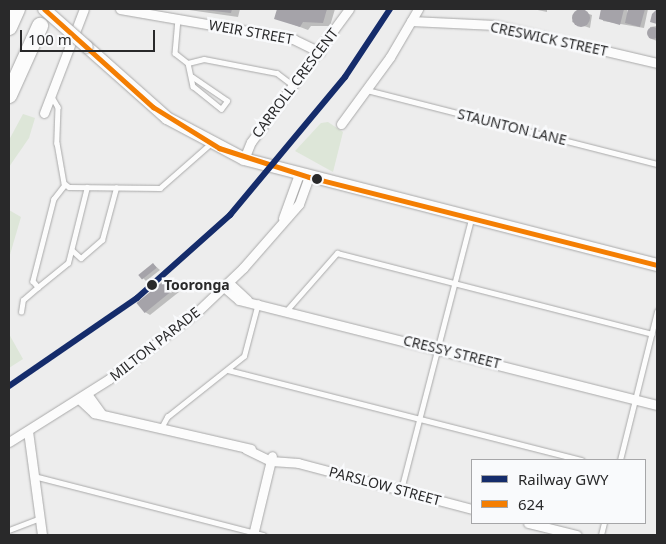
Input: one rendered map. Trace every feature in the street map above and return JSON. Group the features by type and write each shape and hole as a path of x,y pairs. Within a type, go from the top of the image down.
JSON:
{"highway":[{"path":"9,27 17,9"},
{"path":"9,95 40,26"}],"main road":[{"path":"44,9 153,107 210,144 244,159 657,265"}],"street":[{"path":"44,112 84,9"},
{"name":"WEIR STREET","path":"120,9 293,39 320,52"},
{"name":"CARROLL CRESCENT","path":"244,159 250,142 320,52 349,9"},
{"path":"341,124 366,90 418,9"},
{"name":"CRESWICK STREET","path":"411,21 495,25 657,63"},
{"name":"MILTON PARADE","path":"9,442 83,397 226,285 281,222 304,175"},
{"name":"CRESSY STREET","path":"226,285 234,298 657,405"},
{"name":"PARSLOW STREET","path":"83,397 91,412 246,449 271,459 298,463 471,509"},
{"path":"28,431 42,535"},
{"path":"254,534 271,459"},
{"path":"532,524 578,535"}],"lane":[{"path":"178,19 175,54 188,64 192,77 192,86 221,109 227,100 192,77"},
{"path":"188,64 204,59 277,73 294,86"},
{"name":"STAUNTON LANE","path":"366,90 657,164"},
{"path":"38,287 33,281 54,199 65,185 57,143 58,108 51,95"},
{"path":"65,185 160,188 210,144"},
{"path":"21,312 23,300 68,263 87,187"},
{"path":"72,250 81,258 102,240 116,188"},
{"path":"400,491 471,218"},
{"path":"287,310 337,253 652,334"},
{"path":"161,428 167,417 244,356 258,303"},
{"path":"620,459 657,312"},
{"path":"228,370 418,420 578,459"},
{"path":"34,476 254,534 264,535"},
{"path":"9,530 40,518"}],"shaded area":[{"path":"23,114 35,118 29,138 9,167 9,140"},
{"path":"328,122 343,132 333,172 295,151 321,123"},
{"path":"9,210 21,217 9,258"},
{"path":"9,334 23,359 9,368"}],"building":[{"path":"196,9 232,9 231,13"},
{"path":"277,9 327,9 323,23 303,22 300,27 274,19"},
{"path":"581,9 587,12 590,18 587,24 581,27 575,24 572,18 575,12"},
{"path":"601,9 624,9 620,25 599,19"},
{"path":"628,9 645,9 640,27 625,23"},
{"path":"657,9 657,24 650,22 652,14"},
{"path":"651,27 655,27 659,33 655,39 651,39 647,35 647,31"},
{"path":"153,263 157,268 142,280 138,275"},
{"path":"166,279 174,289 145,313 136,303"}],"rail line":[{"name":"GWY","path":"9,386 137,298 230,215 345,77 390,9"}],"transit line":[{"name":"624","path":"44,9 153,107 219,148 309,177 657,265"}],"place":[{"name":"Tooronga","path":"152,285"}]}
